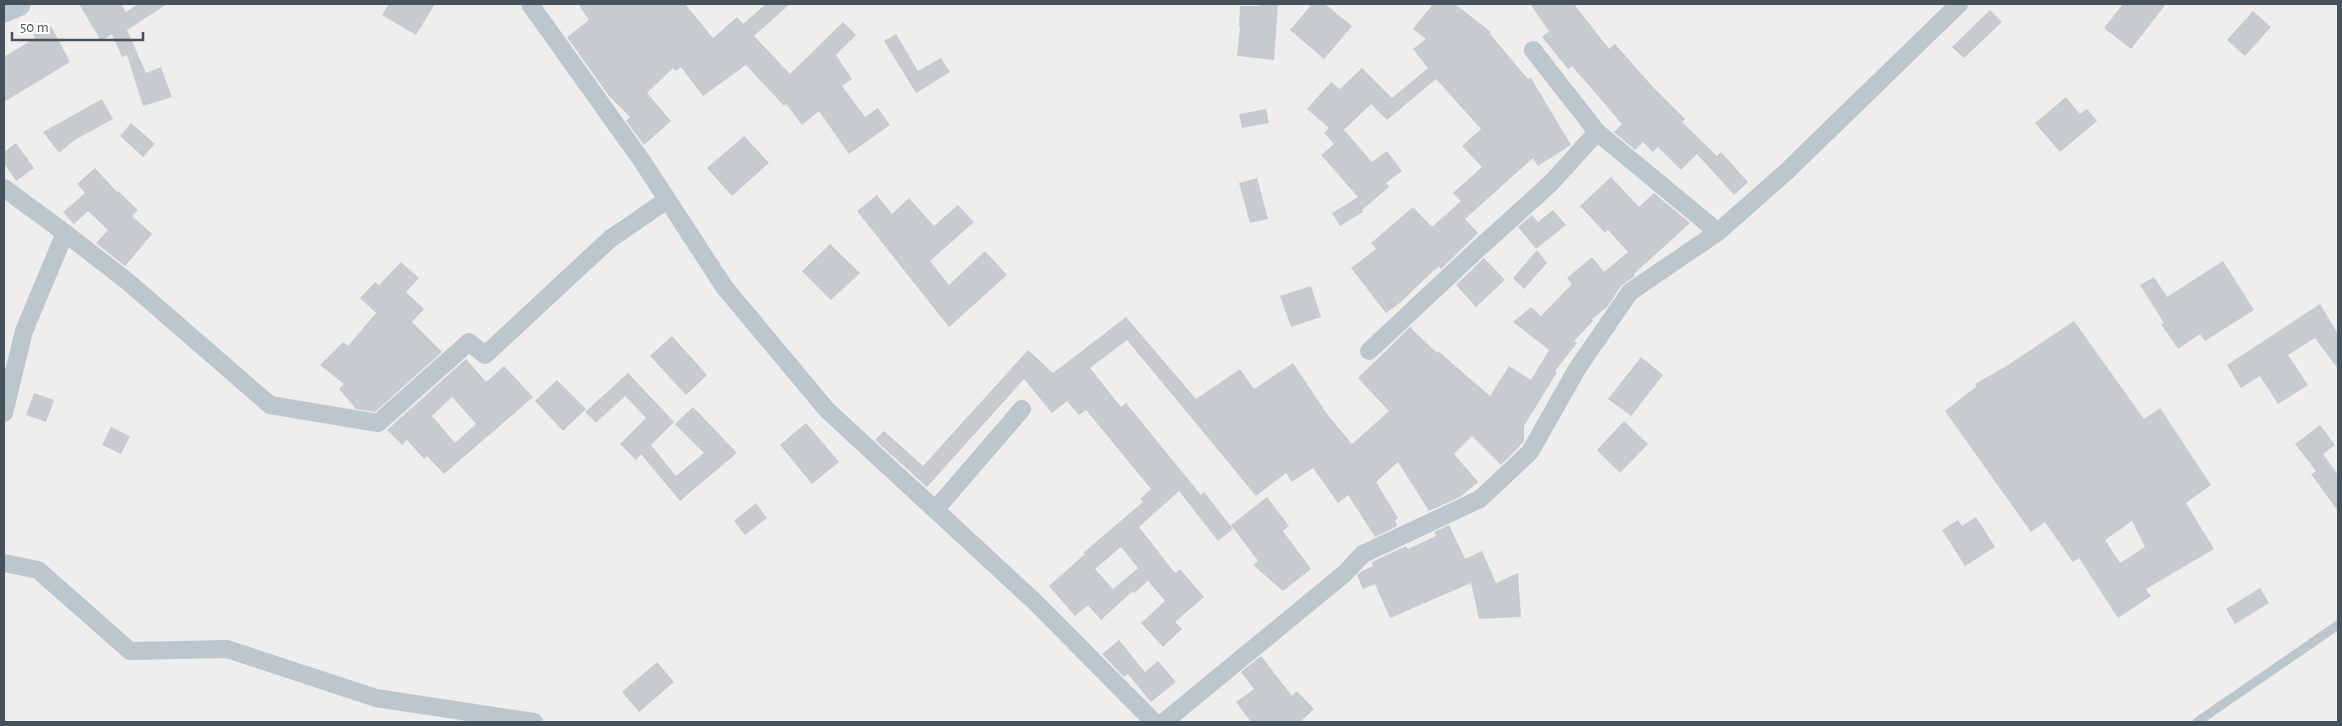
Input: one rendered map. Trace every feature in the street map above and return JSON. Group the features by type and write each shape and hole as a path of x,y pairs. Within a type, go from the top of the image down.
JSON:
{"street":[{"path":"4,10 18,4"},
{"path":"530,4 642,161 725,288 827,410 1034,602 1154,722"},
{"path":"1164,722 1344,574 1363,554 1480,499 1530,452 1577,369 1630,292 1718,232 1786,172 1959,4"},
{"path":"1533,50 1597,132 1718,232"},
{"path":"1369,351 1551,183 1597,132"},
{"path":"4,188 127,281 270,405 378,423 469,342 485,355 610,239 666,200"},
{"path":"4,413 24,331 65,233"},
{"path":"935,510 1022,409"},
{"path":"4,563 38,570 130,651 227,649 376,698 534,722"}],"lane":[{"path":"2197,722 2338,625"}],"building":[{"path":"79,4 121,4 126,12 138,4 167,4 127,30 146,73 161,67 172,97 143,106 127,55 122,57 112,34 101,41"},
{"path":"389,4 435,4 416,35 382,15"},
{"path":"578,4 685,4 713,38 737,17 743,24 766,4 790,4 754,36 790,74 843,22 856,35 836,55 852,79 842,86 865,117 878,108 890,125 849,154 819,111 802,125 786,104 784,106 746,65 703,96 681,67 676,71 673,68 647,93 671,121 644,145 626,121 630,117 609,96 567,37 589,20"},
{"path":"1259,4 1278,4 1274,60 1237,56 1240,6 1259,6"},
{"path":"1312,4 1325,4 1352,26 1324,59 1290,30"},
{"path":"1433,4 1455,4 1491,32 1490,34 1528,79 1531,78 1571,145 1538,166 1533,158 1465,219 1478,233 1441,269 1439,267 1433,271 1401,302 1386,313 1351,268 1376,249 1371,243 1413,207 1432,227 1461,201 1453,193 1482,167 1462,146 1481,129 1436,79 1387,120 1371,104 1344,130 1372,162 1387,151 1402,171 1386,183 1389,187 1362,210 1363,212 1340,226 1332,213 1358,197 1321,155 1334,144 1324,133 1329,128 1307,109 1331,82 1340,89 1362,68 1392,98 1428,68 1413,49 1426,39 1413,29"},
{"path":"1530,4 1574,4 1609,49 1615,44 1652,86 1685,119 1682,122 1717,156 1721,152 1748,182 1734,195 1697,154 1681,170 1658,147 1653,152 1643,142 1635,150 1614,132 1622,124 1572,66 1568,69 1542,37 1549,31"},
{"path":"2123,4 2166,4 2131,49 2104,28"},
{"path":"1990,10 2002,22 1964,58 1952,47"},
{"path":"2253,11 2271,27 2245,56 2227,40"},
{"path":"51,26 70,62 4,102 4,57 35,38 33,35"},
{"path":"896,34 918,71 941,58 950,72 916,93 884,41"},
{"path":"2066,97 2080,114 2087,109 2097,121 2060,152 2035,123"},
{"path":"102,99 113,119 73,141 59,153 43,132"},
{"path":"1266,109 1269,123 1242,128 1239,114"},
{"path":"131,123 155,144 143,157 120,136"},
{"path":"744,136 769,163 732,196 707,168"},
{"path":"16,143 34,168 16,181 4,163 4,152"},
{"path":"95,168 117,192 138,210 132,216 152,234 125,266 96,243 108,230 88,211 74,224 63,212 85,193 77,184"},
{"path":"1611,177 1639,207 1654,193 1690,223 1634,274 1635,276 1621,286 1608,306 1592,319 1593,321 1574,341 1577,343 1555,371 1557,372 1524,426 1524,441 1501,465 1472,436 1454,454 1478,482 1460,497 1429,511 1398,462 1376,482 1398,518 1395,520 1397,526 1375,537 1348,495 1338,503 1313,468 1292,482 1286,473 1256,496 1127,340 1090,368 1121,407 1126,403 1201,495 1204,492 1233,529 1218,541 1179,491 1139,527 1175,573 1180,569 1204,597 1175,622 1182,629 1163,647 1141,623 1165,601 1148,581 1134,593 1133,591 1101,620 1088,605 1075,616 1049,586 1085,554 1083,553 1143,502 1140,499 1151,489 1086,410 1079,415 1067,401 1052,413 1024,379 927,487 875,440 884,431 923,466 1028,350 1053,373 1126,317 1196,399 1240,369 1254,389 1293,363 1327,414 1352,444 1389,411 1358,378 1410,327 1437,353 1438,351 1490,396 1509,366 1531,380 1549,350 1513,322 1531,307 1541,316 1572,284 1567,278 1592,257 1604,272 1628,252 1608,230 1605,233 1580,206","holes":["1121,547 1138,568 1113,589 1095,569"]},
{"path":"1257,178 1268,219 1250,223 1239,183"},
{"path":"877,195 892,214 909,198 934,226 958,205 974,222 930,261 949,285 985,251 1007,275 949,327 857,211"},
{"path":"1553,210 1566,225 1536,249 1518,227 1532,215 1538,222"},
{"path":"830,244 860,273 831,300 802,271"},
{"path":"1537,250 1547,263 1524,289 1513,278"},
{"path":"1484,258 1505,280 1476,307 1456,285"},
{"path":"2223,261 2254,310 2205,341 2200,334 2178,349 2161,324 2164,323 2140,285 2154,277 2167,297"},
{"path":"401,262 419,278 406,292 424,309 412,322 442,352 375,412 356,409 339,389 344,384 320,365 343,342 348,346 376,313 360,298 375,282 379,285"},
{"path":"1311,286 1321,317 1291,327 1280,296"},
{"path":"2320,304 2338,334 2338,369 2315,338 2288,355 2308,385 2278,404 2260,376 2241,388 2227,365"},
{"path":"2074,321 2144,419 2160,408 2211,485 2186,503 2214,549 2146,589 2151,596 2118,618 2079,558 2073,562 2045,522 2031,532 1945,411 1977,386 1975,384 2008,365","holes":["2132,521 2145,547 2120,563 2105,540"]},
{"path":"672,336 707,375 686,395 650,356"},
{"path":"1641,357 1663,375 1631,416 1608,399"},
{"path":"466,359 486,382 504,366 533,397 444,474 427,456 424,459 407,440 402,445 387,430","holes":["452,397 476,424 455,443 432,416"]},
{"path":"628,373 674,422 651,445 676,476 704,453 675,424 693,407 737,453 680,501 641,454 636,460 620,444 646,418 625,396 596,423 585,412"},
{"path":"557,380 586,409 563,431 535,401"},
{"path":"34,393 54,400 46,422 26,415"},
{"path":"1624,421 1648,444 1620,473 1597,450"},
{"path":"806,423 839,462 812,484 780,445"},
{"path":"2320,425 2335,445 2323,454 2338,475 2338,511 2311,474 2316,471 2295,444"},
{"path":"111,427 130,436 121,454 102,445"},
{"path":"1267,497 1289,526 1283,531 1311,569 1283,591 1253,565 1258,561 1231,525"},
{"path":"756,503 767,518 745,535 734,521"},
{"path":"1976,517 1995,547 1965,566 1942,530 1958,520 1962,526"},
{"path":"1449,525 1465,559 1482,551 1496,583 1518,573 1521,617 1479,619 1471,583 1390,618 1375,584 1363,589 1357,575 1373,566 1372,562 1406,546 1408,549 1436,536 1434,532"},
{"path":"2260,588 2269,603 2235,624 2226,609"},
{"path":"1119,640 1145,672 1158,661 1176,682 1151,702 1128,674 1124,677 1102,654"},
{"path":"1261,656 1292,696 1297,691 1314,709 1300,722 1251,722 1236,702 1254,689 1241,672"},
{"path":"657,662 674,682 639,712 622,692"}]}
